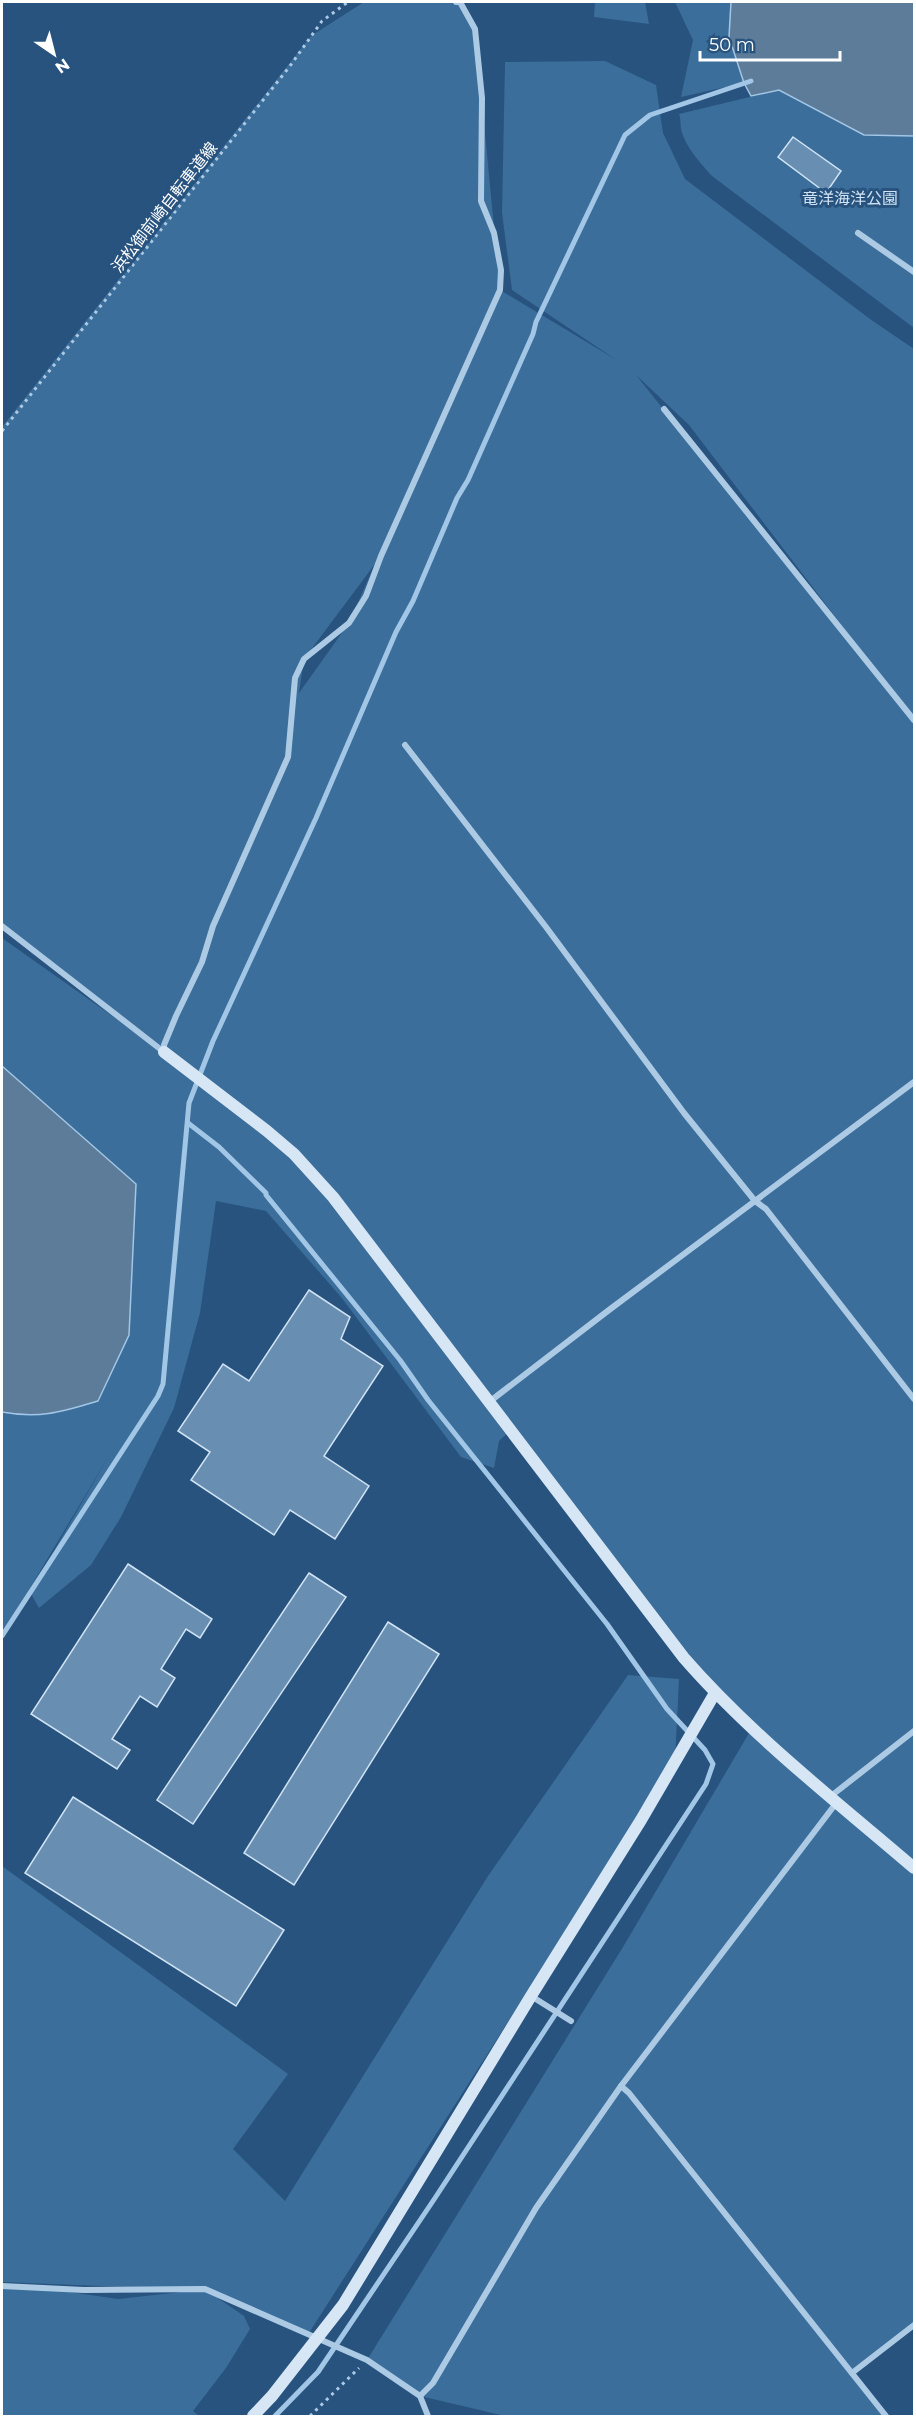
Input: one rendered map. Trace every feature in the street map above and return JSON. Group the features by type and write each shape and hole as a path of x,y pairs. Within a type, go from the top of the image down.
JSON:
{"street":[{"path":"164,1052 172,1026 202,962 213,926 288,757 295,678 304,658 349,622 366,596 381,556 500,290 501,270 494,233 481,201 482,98 475,29 460,2 456,2"},
{"path":"858,233 915,272"},
{"path":"664,409 915,720"},
{"path":"405,745 546,927 684,1113 755,1201 766,1209 915,1399"},
{"path":"2,926 294,1154 333,1197 684,1658 715,1693 915,1868"},
{"path":"489,1403 915,1082"},
{"path":"253,2416 344,2305 531,1996 641,1820 715,1693"},
{"path":"420,2396 433,2383 536,2208 621,2086 834,1799 915,1731"},
{"path":"531,1996 571,2021"},
{"path":"621,2086 886,2416"},
{"path":"2,2286 84,2290 205,2289 316,2340 367,2360 420,2396 428,2416"},
{"path":"852,2373 915,2325"}],"path":[{"name":"浜松御前崎自転車道線","path":"2,431 276,84 322,21 348,2"},
{"path":"310,2416 367,2360"}],"green space":[{"path":"364,2 460,2 475,29 500,290 615,359 512,290 502,213 505,62 605,61 656,85 663,133 685,179 870,319 914,349 914,720 689,425 636,375 914,722 914,2325 852,2373 886,2416 505,2416 420,2396 367,2360 623,1947 752,1728 715,1693 510,1431 499,1441 494,1468 461,1457 341,1297 266,1211 216,1201 200,1313 174,1408 121,1517 91,1565 39,1608 30,1592 110,1454 2,1635 2,938 152,1044 48,962 2,930 2,427 311,36","holes":["375,564 349,623 299,693 304,659"]},
{"path":"595,2 645,2 649,24 594,17"},
{"path":"675,2 735,2 744,83 681,97 693,40"},
{"name":"竜洋海洋公園","path":"779,90 864,135 914,136 914,328 712,176 698,160 682,134 679,114"},
{"path":"628,1675 679,1679 675,1761 307,2336 209,2292 244,2316 250,2329 226,2368 193,2411 199,2416 2,2416 2,2286 42,2288 118,2299 199,2290 2,2282 2,1866 288,2074 233,2149 285,2201 488,1876"}],"shaded area":[{"path":"731,2 914,2 914,136 864,135 779,90 751,96 744,83 729,37"},
{"path":"2,1066 136,1184 129,1335 98,1401 50,1413 28,1415 2,1412"}],"building":[{"path":"793,137 841,171 826,193 778,157"},
{"path":"309,1290 350,1317 341,1339 383,1366 324,1456 369,1486 335,1539 290,1510 274,1535 191,1480 210,1452 178,1431 223,1364 249,1381"},
{"path":"128,1564 212,1619 200,1638 186,1629 161,1669 175,1678 157,1707 140,1696 112,1739 130,1750 117,1769 31,1714"},
{"path":"309,1573 346,1597 193,1824 157,1800"},
{"path":"388,1622 439,1654 294,1885 244,1853"},
{"path":"73,1797 284,1930 236,2006 25,1873"}],"waterway":[{"path":"2,1636 158,1396 163,1384 189,1103 213,1041 316,818 396,632 413,601 457,498 468,480 533,334 536,322 625,135 650,115 751,81"},
{"path":"188,1123 219,1147 266,1193 607,1624 667,1709 705,1750 713,1764 706,1784 435,2198 318,2372 275,2416"}]}
